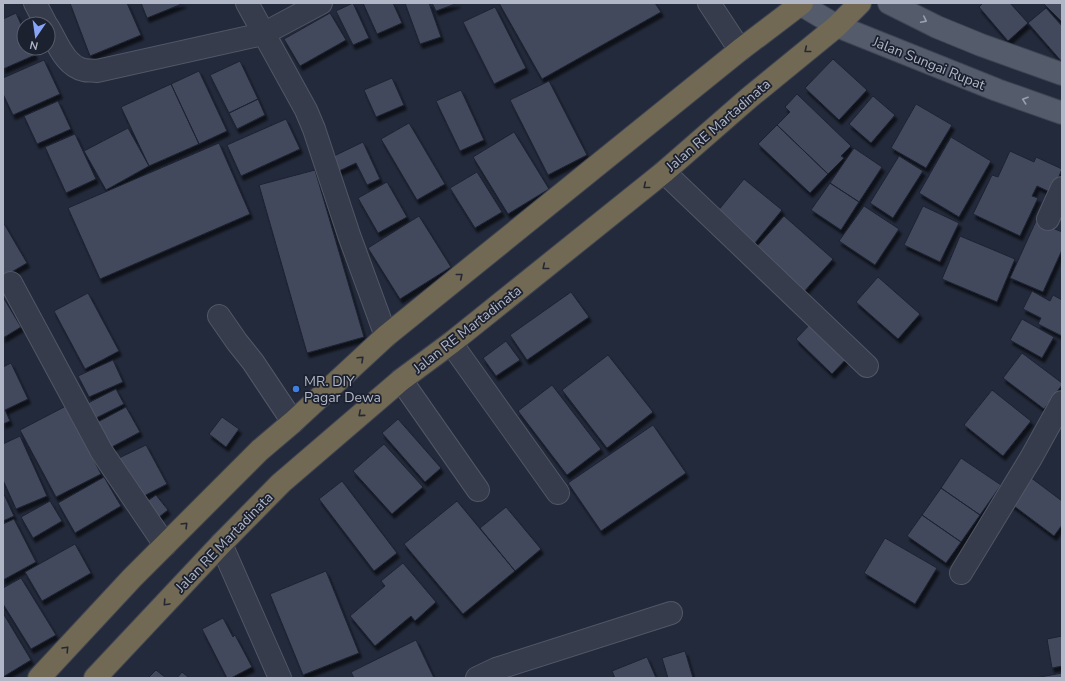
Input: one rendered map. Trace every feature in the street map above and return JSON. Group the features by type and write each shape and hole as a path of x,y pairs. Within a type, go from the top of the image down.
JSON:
{"highway":[{"name":"Jalan RE Martadinata","path":"95,678 221,544 281,484 401,380 451,342 664,172 750,96 837,26 860,3"},
{"path":"40,678 132,578 260,450 293,422 386,336 740,50 801,4"}],"main road":[{"path":"889,3 937,27 981,45 1062,74"},
{"name":"Jalan Sungai Rupat","path":"801,4 837,26 997,90 1062,113"}],"street":[{"path":"35,3 42,16"},
{"path":"248,3 263,34 306,110 314,129 349,235 386,336"},
{"path":"56,41 66,58 75,67 84,70 97,70 263,34 321,3"},
{"path":"709,3 740,50"},
{"path":"664,172 867,366"},
{"path":"1048,219 1062,188"},
{"path":"11,283 102,452 165,545"},
{"path":"219,316 253,362 293,422"},
{"path":"451,342 558,494"},
{"path":"401,380 478,490"},
{"path":"961,573 1031,458 1062,402"},
{"path":"221,544 280,678"},
{"path":"477,678 496,669 670,613"}],"building":[{"path":"70,3 127,3 141,35 90,56"},
{"path":"141,3 184,3 147,18"},
{"path":"353,3 369,38 353,45 336,11"},
{"path":"363,3 393,3 402,23 377,34"},
{"path":"405,3 429,3 441,37 420,44"},
{"path":"432,3 458,3 436,11"},
{"path":"499,3 655,3 661,12 542,79"},
{"path":"983,3 1010,3 1028,23 1008,41 979,7"},
{"path":"1043,3 1062,3 1062,22"},
{"path":"495,7 526,68 494,84 463,22"},
{"path":"1046,8 1062,26 1062,62 1028,23"},
{"path":"16,13 17,16 16,16 16,56 33,56 3,69 3,19"},
{"path":"330,13 346,40 300,66 284,39"},
{"path":"833,59 867,90 839,120 805,88"},
{"path":"44,60 60,94 13,115 3,94 3,78"},
{"path":"240,61 258,99 229,113 210,75"},
{"path":"199,71 227,131 199,144 171,84"},
{"path":"392,78 404,105 376,117 364,90"},
{"path":"549,81 587,155 548,175 510,100"},
{"path":"171,84 199,144 149,166 121,107"},
{"path":"461,90 484,140 460,151 436,101"},
{"path":"797,94 851,146 841,156 844,158 828,174 777,125 790,112 785,107"},
{"path":"873,96 895,115 871,143 849,124"},
{"path":"258,99 265,115 237,129 229,113"},
{"path":"58,101 71,129 37,144 24,116"},
{"path":"916,104 952,125 926,168 891,148"},
{"path":"286,119 300,149 241,176 227,145"},
{"path":"409,123 445,184 417,200 381,139"},
{"path":"777,125 828,174 810,193 758,144"},
{"path":"128,128 149,166 106,190 84,151"},
{"path":"514,132 549,189 508,214 473,157"},
{"path":"75,134 96,179 66,193 45,147"},
{"path":"951,137 991,161 959,217 919,193"},
{"path":"363,142 380,179 367,185 356,163 339,171 332,157"},
{"path":"219,143 250,214 100,279 68,208"},
{"path":"854,148 882,167 859,202 830,183"},
{"path":"1010,151 1034,162 1036,157 1062,169 1052,193 1037,186 1032,196 1038,198 1020,236 973,214 992,175 998,177"},
{"path":"899,156 923,171 893,218 870,203"},
{"path":"315,170 364,337 307,353 259,185"},
{"path":"477,172 502,212 475,228 450,188"},
{"path":"744,179 782,210 750,249 712,218"},
{"path":"387,182 407,217 378,233 358,198"},
{"path":"830,183 859,202 841,230 811,210"},
{"path":"864,206 899,229 875,265 839,241"},
{"path":"923,206 959,223 940,262 904,245"},
{"path":"419,216 451,267 400,299 368,248"},
{"path":"784,216 833,259 802,294 753,251"},
{"path":"1036,221 1062,232 1062,250 1043,292 1010,278"},
{"path":"3,222 27,263 3,277"},
{"path":"960,236 1015,259 997,302 942,279"},
{"path":"878,277 920,314 898,339 856,302"},
{"path":"1032,291 1050,301 1053,295 1062,300 1062,336 1038,324 1041,318 1023,309"},
{"path":"571,292 589,317 527,360 510,335"},
{"path":"88,293 119,351 85,369 54,311"},
{"path":"3,297 21,327 3,338"},
{"path":"1022,319 1054,337 1042,358 1010,340"},
{"path":"814,320 850,355 832,374 796,339"},
{"path":"506,341 520,360 496,376 483,358"},
{"path":"1022,353 1062,383 1044,409 1003,378"},
{"path":"608,355 653,412 607,448 562,390"},
{"path":"113,360 123,382 89,397 78,376"},
{"path":"11,363 28,399 5,410 10,421 3,424 3,367"},
{"path":"552,385 601,449 567,475 518,411"},
{"path":"116,389 124,404 92,420 84,405"},
{"path":"992,390 1031,421 1003,456 964,425"},
{"path":"66,406 101,474 56,497 20,430"},
{"path":"126,407 140,432 108,449 94,424"},
{"path":"222,417 239,429 226,447 209,434"},
{"path":"398,419 441,468 425,482 382,433"},
{"path":"653,425 686,473 601,531 568,483"},
{"path":"20,436 47,496 16,509 3,480 3,444"},
{"path":"384,444 423,487 392,514 353,471"},
{"path":"146,445 167,484 140,498 119,458"},
{"path":"961,458 1001,485 980,515 941,488"},
{"path":"104,477 121,506 75,533 58,503"},
{"path":"1030,477 1062,501 1062,525 1054,536 1010,503"},
{"path":"342,481 397,553 374,571 319,499"},
{"path":"941,488 980,515 961,542 922,515"},
{"path":"3,492 14,516 3,521"},
{"path":"156,495 168,510 155,520 143,504"},
{"path":"50,501 62,521 33,538 21,517"},
{"path":"457,501 515,571 463,614 404,544"},
{"path":"506,507 541,549 515,571 480,528"},
{"path":"922,515 961,542 946,563 907,536"},
{"path":"14,519 36,562 3,580 3,524"},
{"path":"885,538 937,568 915,604 864,573"},
{"path":"75,544 91,573 42,601 25,572"},
{"path":"403,563 436,602 415,621 411,616 375,646 350,616 385,586 381,581"},
{"path":"326,571 359,653 303,675 270,594"},
{"path":"21,578 56,635 31,649 3,604 3,588"},
{"path":"3,613 31,660 3,677"},
{"path":"223,618 233,637 235,635 252,667 231,678 227,678 202,629"},
{"path":"1062,636 1062,666 1052,668 1047,639"},
{"path":"416,640 434,678 354,678 351,672"},
{"path":"685,651 693,678 668,678 662,658"},
{"path":"647,657 656,678 615,678 612,671"},
{"path":"156,670 166,678 148,678"},
{"path":"182,672 189,678 177,678"},
{"path":"1062,673 1062,678 1035,678"}],"place":[{"name":"MR. DIY Pagar Dewa","path":"296,389"}]}
